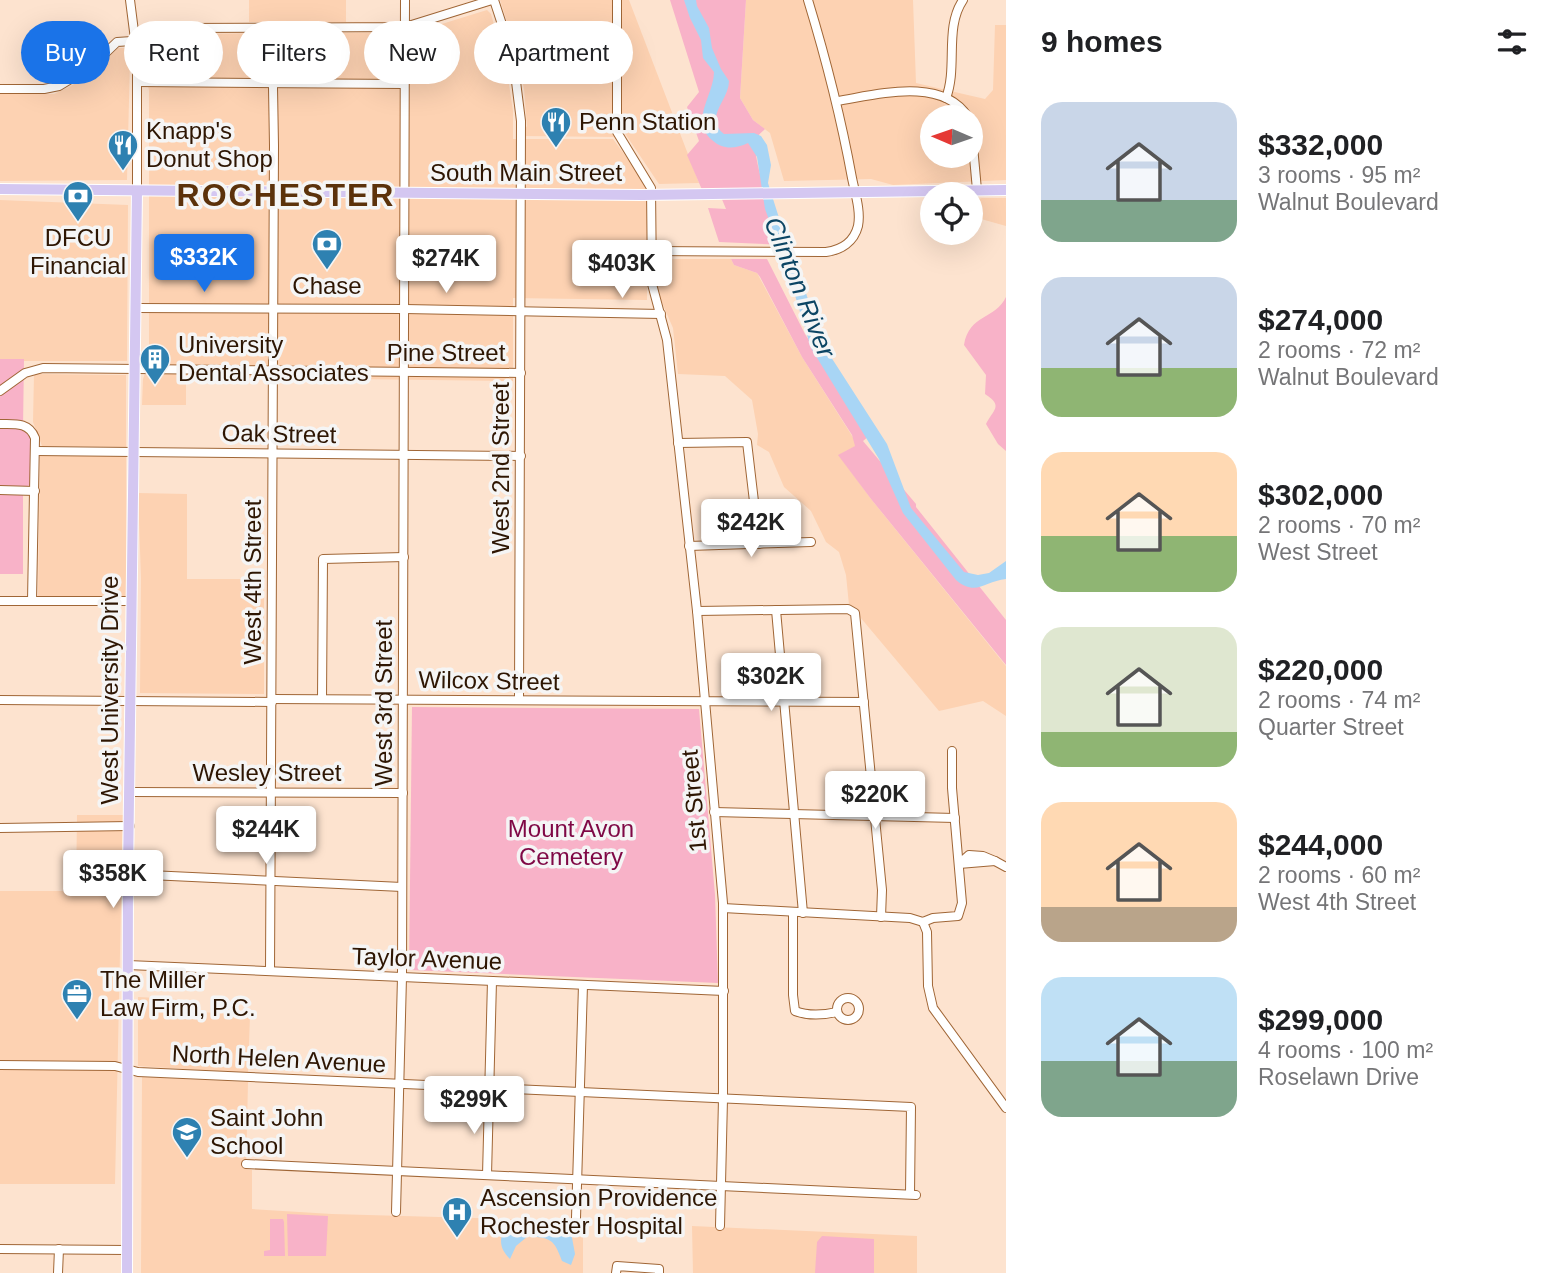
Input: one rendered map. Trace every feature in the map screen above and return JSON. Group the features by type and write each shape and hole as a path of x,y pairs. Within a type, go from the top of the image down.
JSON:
{"main road":[{"name":"South Main Street","path":"0,189 642,195 920,191"},
{"name":"South Main Street","path":"983,190 1006,190"},
{"name":"West University Drive","path":"127,1273 128,874 137,191"}],"street":[{"path":"130,0 133,21"},
{"name":"West 3rd Street","path":"405,0 405,21"},
{"path":"425,21 493,0"},
{"name":"West 2nd Street","path":"493,0 510,45 518,85 522,194 519,700"},
{"name":"1st Street","path":"617,0 617,132 651,188 652,284 666,333 696,611 723,908 720,1226"},
{"path":"651,251 804,253 838,250 852,238 858,224 857,204 837,102 808,0"},
{"path":"946,98 953,57 954,21 963,0"},
{"path":"0,89 44,89 59,86 92,66 113,44 124,42"},
{"path":"137,84 137,191"},
{"name":"West 4th Street","path":"270,971 274,192 272,84"},
{"name":"West 3rd Street","path":"396,1212 402,977 404,84"},
{"path":"837,102 909,92 946,98 957,105"},
{"path":"136,308 661,314"},
{"name":"Pine Street","path":"0,391 25,373 37,369 521,373"},
{"path":"0,424 20,424 28,427 34,434 36,451 32,601"},
{"path":"678,443 747,442 759,544"},
{"name":"Oak Street","path":"36,451 521,456"},
{"path":"0,490 35,491"},
{"path":"689,546 811,542"},
{"path":"322,699 323,559 404,557"},
{"path":"0,601 132,601"},
{"path":"776,610 803,913"},
{"path":"696,611 852,611 856,618 875,816 882,890 881,917"},
{"name":"Wilcox Street","path":"0,700 864,702"},
{"path":"723,908 910,918 923,922 933,918 954,917 960,913 952,751"},
{"name":"Wesley Street","path":"131,792 403,793"},
{"path":"714,812 954,818"},
{"path":"0,828 130,826"},
{"path":"959,864 995,861 1006,867"},
{"path":"128,874 402,887"},
{"path":"793,912 795,1011 827,1014 837,1012"},
{"path":"923,922 927,932 928,986 933,1008 1006,1108"},
{"name":"Taylor Avenue","path":"128,965 724,991"},
{"path":"487,1175 492,981"},
{"path":"576,1217 583,985"},
{"name":"North Helen Avenue","path":"0,1065 115,1066 138,1072 911,1107 913,1195 722,1186"},
{"path":"246,1164 722,1186"},
{"path":"0,1249 127,1250"},
{"path":"58,1273 59,1249"},
{"path":"616,1273 617,1266 659,1269 659,1273"}],"shaded area":[{"path":"249,0 346,0 346,21 249,21"},
{"path":"500,0 629,0 699,183 659,184 624,132 618,137 521,136 527,126 523,84 633,84 633,21 507,21"},
{"path":"746,0 913,0 916,83 985,99 993,90 995,25 1006,25 1006,180 893,185 871,179 784,181 770,133 753,120 740,98"},
{"path":"487,10 491,14 493,21 474,21 474,84 509,84 513,139 613,139 648,186 647,300 513,298 513,381 186,377 186,405 142,405 143,379 149,361 147,84 223,84 223,34 237,34 237,84 350,84 350,33 364,32 364,84 460,84 460,21 452,21"},
{"path":"118,48 124,48 124,84 129,84 127,180 0,181 0,93 54,94 74,84 110,84 110,56"},
{"path":"983,198 1006,198 1006,226 983,220"},
{"path":"0,200 128,205 127,361 0,359"},
{"path":"655,259 731,259 734,265 757,273 802,357 854,439 856,446 839,455 871,499 1006,666 1006,716 983,701 939,711 860,617 858,609 849,605 846,575 839,552 826,542 811,511 784,487 769,452 757,445 758,434 752,400 725,376 678,374 673,328 657,291"},
{"path":"34,374 126,375 126,447 42,446 33,422"},
{"path":"40,455 126,456 126,596 38,596"},
{"path":"138,493 187,494 187,579 264,579 264,694 140,693 141,578"},
{"path":"77,815 123,815 115,1184 0,1184 0,891 76,891"},
{"path":"138,997 177,999 178,1010 250,1016 248,1073 138,1066"},
{"path":"142,1077 248,1082 246,1169 252,1170 252,1209 583,1221 583,1273 141,1273"},
{"path":"692,1226 917,1236 917,1273 693,1273"}],"green space":[{"path":"670,0 746,0 740,98 753,120 765,129 757,137 757,159 765,191 787,245 719,242 708,208 726,209 719,192 703,192 687,155 699,141 687,107 699,92"},
{"path":"731,259 767,259 805,334 869,436 863,441 1006,620 1006,665 838,455 855,446 852,435 802,357 760,277 757,273 734,265"},
{"path":"1006,297 1006,451 998,444 986,424 996,405 985,394 986,375 964,345 971,328 1002,304"},
{"path":"0,359 24,359 23,428 32,437 31,485 23,487 23,574 0,574"},
{"name":"Mount Avon Cemetery","path":"412,707 699,709 715,895 718,983 409,970"},
{"path":"287,1214 328,1216 326,1256 288,1256"},
{"path":"270,1219 283,1219 285,1256 264,1256 264,1251 270,1250"},
{"path":"822,1236 874,1239 874,1273 815,1273 817,1242"}],"water":[{"name":"Clinton River","path":"684,0 696,0 709,28 712,48 729,81 716,115 718,128 724,134 754,133 761,136 767,145 771,165 768,183 780,221 794,245 796,262 822,343 887,444 911,508 964,572 978,575 989,573 1006,561 1006,579 975,588 956,580 903,513 879,459 811,348 790,279 780,263 777,241 765,209 757,157 748,143 725,147 705,133 704,108 714,72 703,58 701,40"},
{"path":"559,1227 571,1232 575,1254 571,1265 562,1261 551,1241 528,1236 516,1246 510,1259 502,1246 503,1231"}],"place":[{"name":"Penn Station","path":"556,149"},
{"name":"Knapp's Donut Shop","path":"123,172"},
{"name":"DFCU Financial","path":"78,223"},
{"name":"Chase","path":"327,271"},
{"name":"University Dental Associates","path":"155,386"},
{"name":"The Miller Law Firm, P.C.","path":"77,1021"},
{"name":"Saint John School","path":"187,1159"},
{"name":"Ascension Providence Rochester Hospital","path":"457,1239"}],"district":[{"name":"ROCHESTER","path":"286,195"}]}
